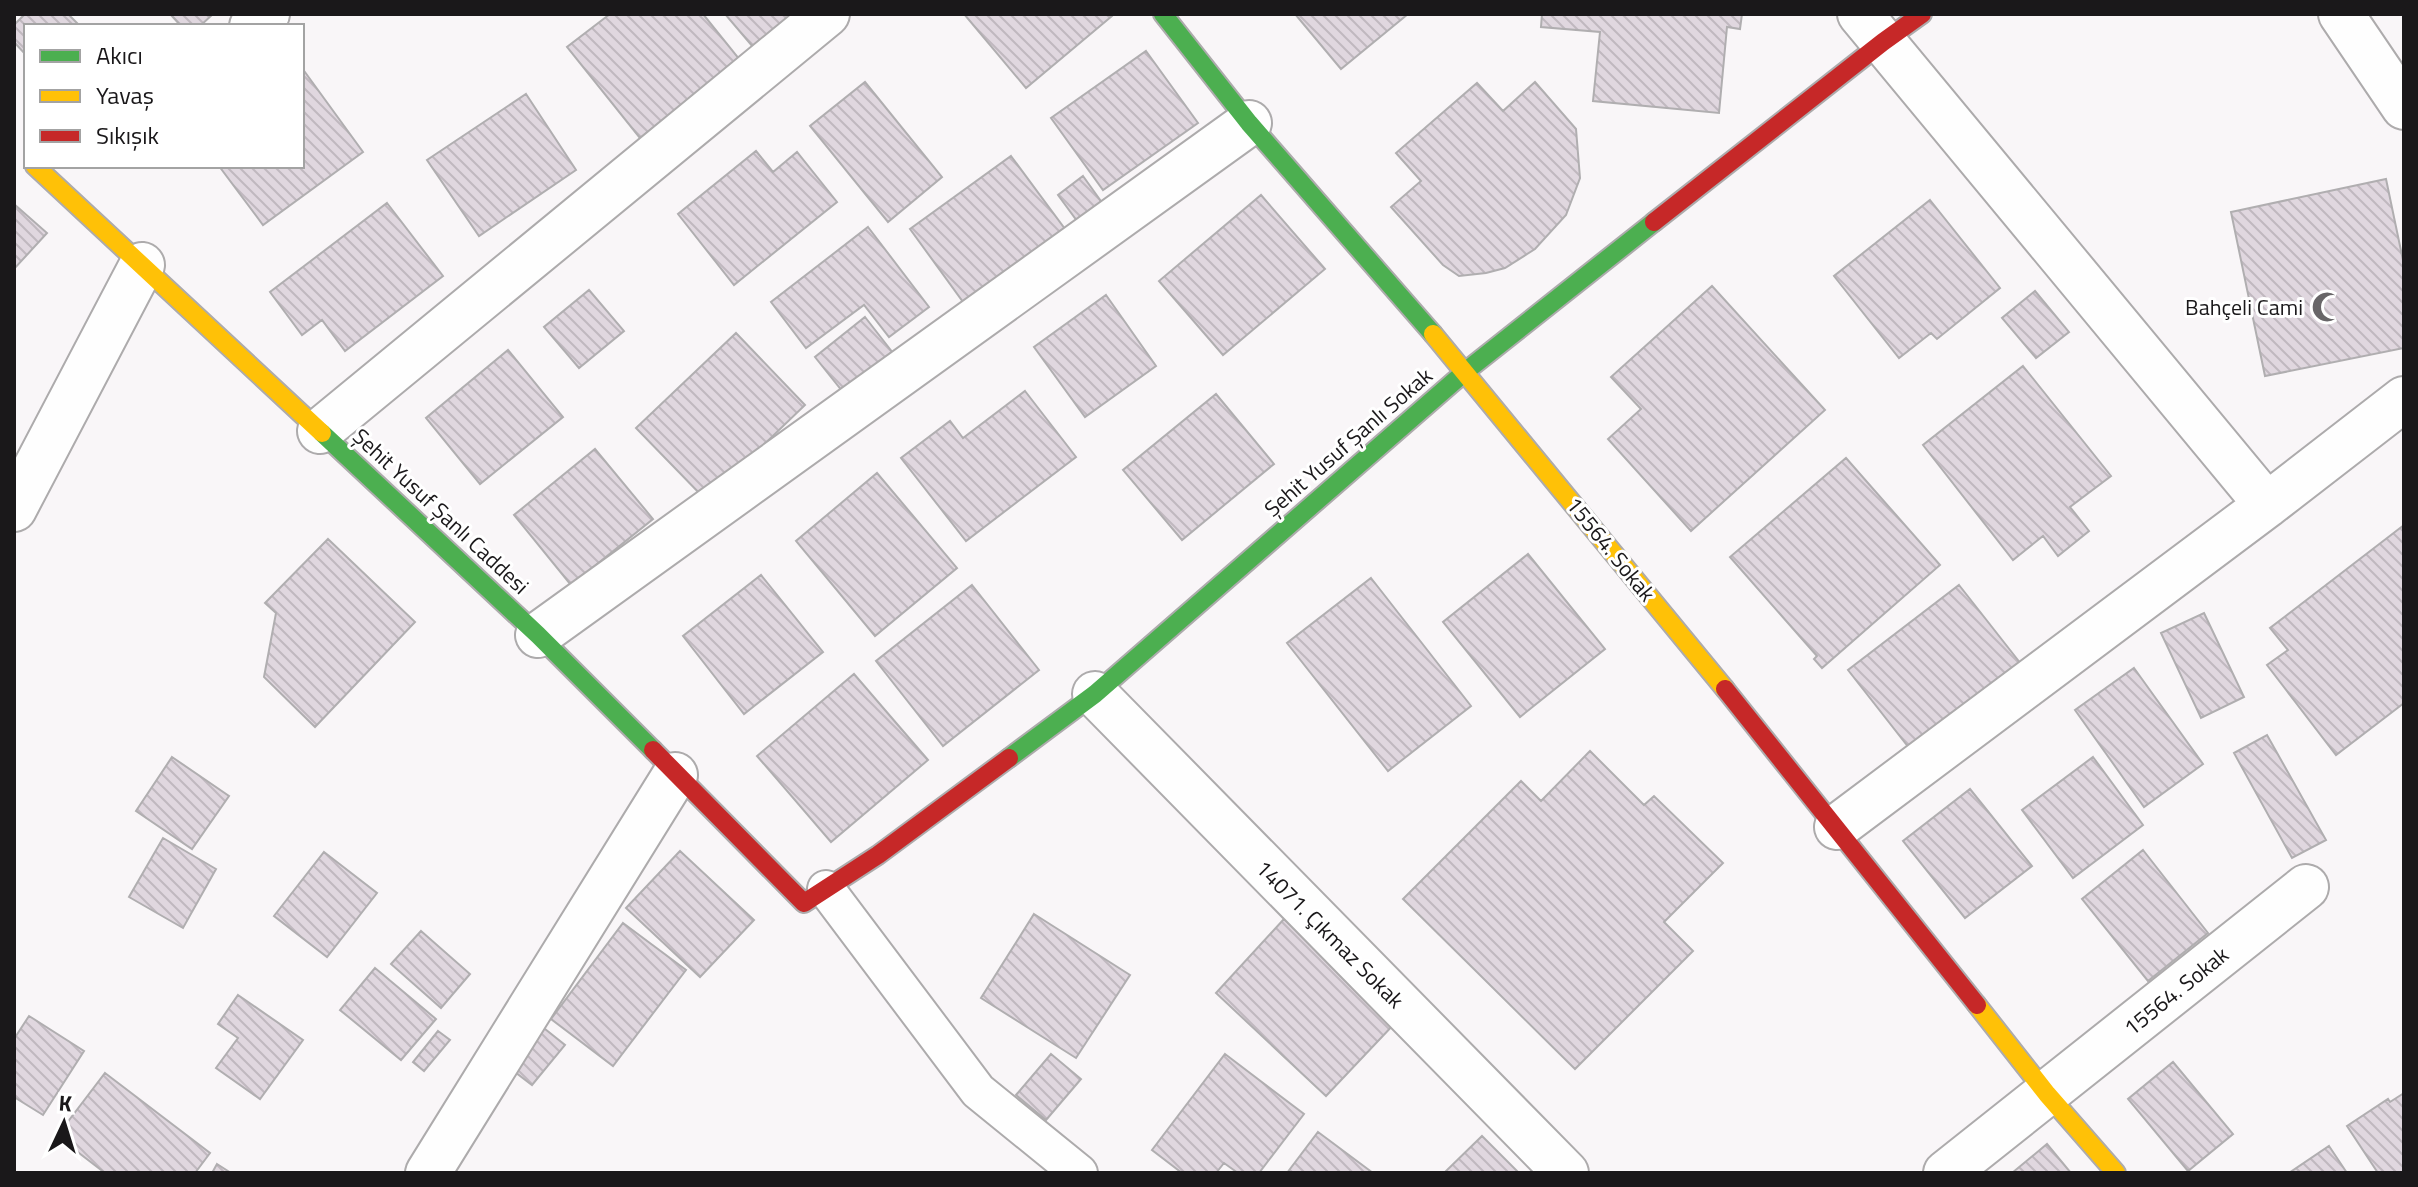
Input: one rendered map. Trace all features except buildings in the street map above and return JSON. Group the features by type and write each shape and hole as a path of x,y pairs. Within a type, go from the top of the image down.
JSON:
{"street":[{"path":"320,431 827,14"},
{"name":"15564. Sokak","path":"1163,14 1249,123 1466,371 1837,827 2047,1094 2116,1173"},
{"name":"Şehit Yusuf Şanlı Sokak","path":"815,896 878,855 1095,694 1466,371 1871,28 1922,14"},
{"path":"2341,14 2404,107"},
{"path":"1871,28 2267,505"},
{"path":"538,635 1249,123"},
{"name":"Şehit Yusuf Şanlı Caddesi","path":"55,172 142,265 538,635 675,775 815,896"},
{"path":"14,509 142,265"},
{"path":"1837,827 2404,399"},
{"name":"14071. Çıkmaz Sokak","path":"1095,694 1566,1173"},
{"path":"428,1173 675,775"},
{"name":"15564. Sokak","path":"2047,1094 2306,887"},
{"path":"1946,1173 2047,1094"}],"lane":[{"path":"815,896 978,1091 1079,1173"}],"traffic: fast":[{"path":"1163,14 1249,123 1433,334"},
{"path":"1009,758 1095,694 1466,371 1654,222"},
{"path":"322,433 538,635 653,750"}],"traffic: slow":[{"path":"37,168 322,433"},
{"path":"1433,334 1725,689"},
{"path":"1977,1005 2047,1094 2116,1173"}],"traffic: jam":[{"path":"1654,222 1922,14"},
{"path":"1725,689 1977,1005"},
{"path":"653,750 804,903 878,855 1009,758"}],"place":[{"name":"Bahçeli Cami","path":"2327,307"}]}
